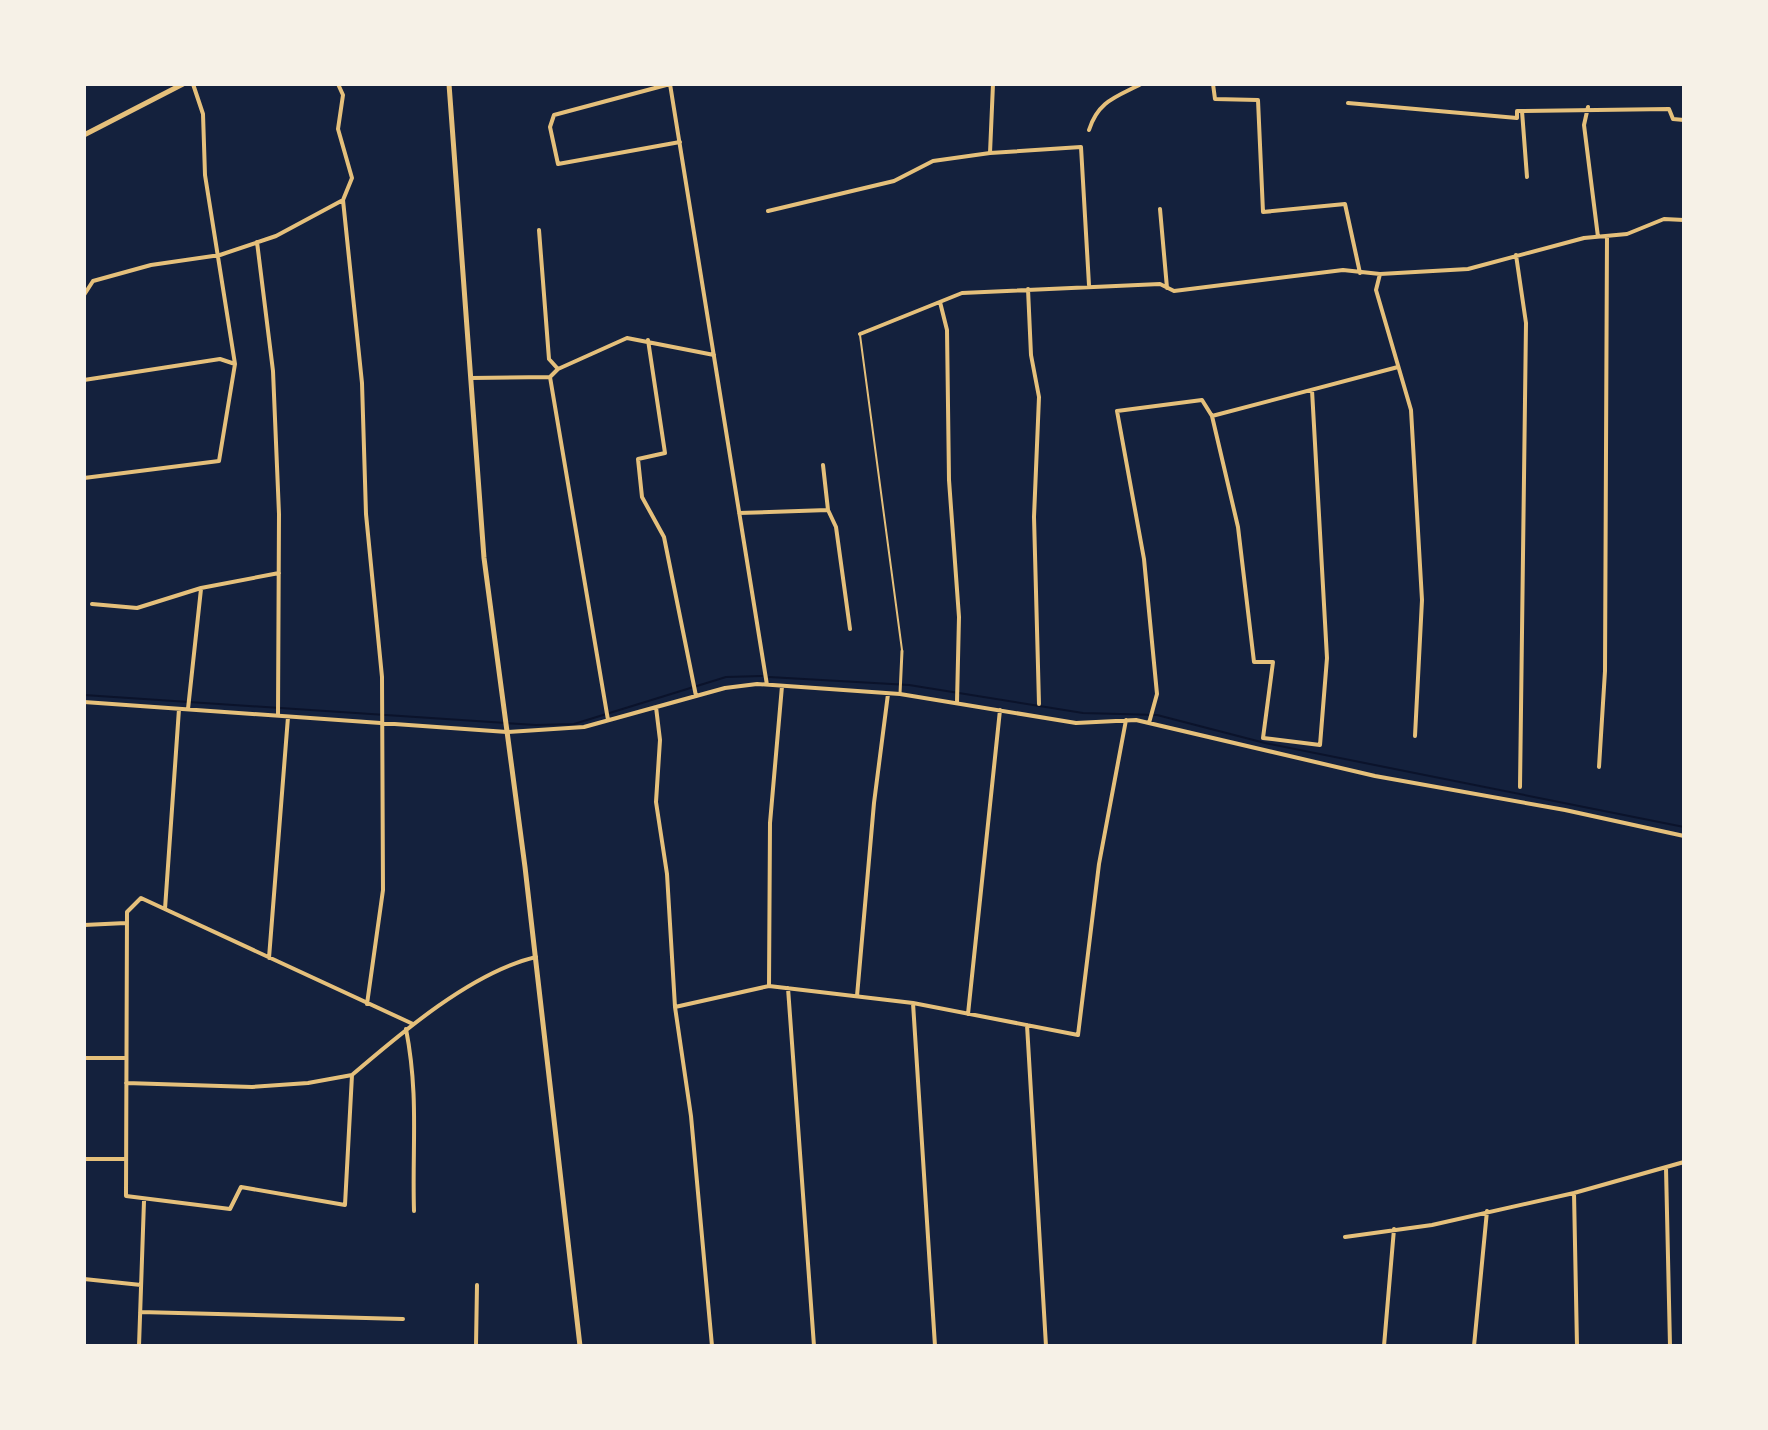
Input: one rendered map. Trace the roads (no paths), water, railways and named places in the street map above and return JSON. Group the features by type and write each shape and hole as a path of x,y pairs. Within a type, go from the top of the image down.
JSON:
{"street":[{"path":"84,135 183,84"},
{"path":"84,478 219,461 235,364 205,175 203,114 193,84"},
{"path":"338,84 343,95 338,129 352,178 343,200 366,431 366,514 378,608 383,714 380,818 383,890 367,1004"},
{"path":"449,84 484,558 536,957 580,1346"},
{"path":"680,142 558,164 550,127 554,115 670,84 680,142 766,682"},
{"path":"990,153 993,84"},
{"path":"1089,130 1094,114 1107,98 1141,84"},
{"path":"1213,84 1215,99 1258,100 1263,212 1345,204 1360,273"},
{"path":"1348,103 1517,118 1517,111 1588,107 1669,109 1673,119 1684,120"},
{"path":"1588,107 1584,125 1598,237"},
{"path":"1522,111 1527,177"},
{"path":"768,211 894,181 933,161 990,153 1081,147 1089,285"},
{"path":"84,295 89,292 93,281 151,265 220,255 276,236 343,200"},
{"path":"1160,209 1167,288"},
{"path":"860,334 962,293 1160,284 1174,291 1343,270 1380,274 1468,269 1516,255 1598,237 1627,234 1664,219 1684,220"},
{"path":"539,230 549,359 558,369"},
{"path":"1599,767 1605,671 1607,236"},
{"path":"257,242 273,371 279,573 278,714"},
{"path":"1516,255 1526,323 1520,787"},
{"path":"1380,274 1376,290 1411,410 1422,600 1415,736"},
{"path":"1028,289 1031,355 1039,397 1034,517 1039,704"},
{"path":"940,302 947,330 949,480 959,617 957,702"},
{"path":"471,378 550,377 558,369 627,338 714,355"},
{"path":"648,340 665,453 638,459 642,497 664,537 695,693"},
{"path":"84,380 220,359 235,364"},
{"path":"1212,416 1398,367"},
{"path":"550,377 608,719"},
{"path":"1149,720 1157,694 1144,559 1117,411 1202,400 1212,416 1238,527 1254,662 1273,662 1263,738 1320,745 1327,658 1312,390"},
{"path":"823,465 828,510 836,527 850,629"},
{"path":"739,513 828,510"},
{"path":"92,604 137,608 201,588 279,573"},
{"path":"188,709 201,588"},
{"path":"900,694 902,651"},
{"path":"84,702 383,722 584,727 695,693 766,682 782,686 900,694 1076,723 1149,720 1375,776 1565,810 1684,836"},
{"path":"769,986 770,823 782,686"},
{"path":"857,996 874,803 888,694"},
{"path":"656,707 660,740 656,802 667,874 675,1007 691,1116 712,1346"},
{"path":"165,909 179,709"},
{"path":"968,1014 1000,710"},
{"path":"269,958 288,717"},
{"path":"675,1007 769,986 913,1003 1078,1035 1099,864 1126,720"},
{"path":"352,1075 345,1205 241,1187 230,1209 144,1201 126,1196 127,912 141,898 413,1024"},
{"path":"84,925 126,923"},
{"path":"126,1083 252,1087 308,1083 352,1075 413,1024 512,963 536,957"},
{"path":"788,988 814,1346"},
{"path":"913,1003 935,1346"},
{"path":"1027,1025 1046,1346"},
{"path":"406,1029 415,1073 414,1211"},
{"path":"84,1058 126,1058"},
{"path":"84,1159 126,1159"},
{"path":"1345,1237 1432,1225 1574,1193 1684,1162"},
{"path":"1666,1167 1670,1346"},
{"path":"1574,1193 1577,1346"},
{"path":"139,1346 144,1201"},
{"path":"1474,1346 1487,1211"},
{"path":"1384,1346 1394,1229"},
{"path":"84,1279 141,1285"},
{"path":"476,1346 477,1285"},
{"path":"140,1312 403,1319"}],"lane":[{"path":"860,334 902,651"}],"waterway":[{"path":"84,695 536,725 574,724 726,677 762,676"},
{"path":"769,677 909,685 1083,713 1157,715 1265,743 1684,827"}]}
